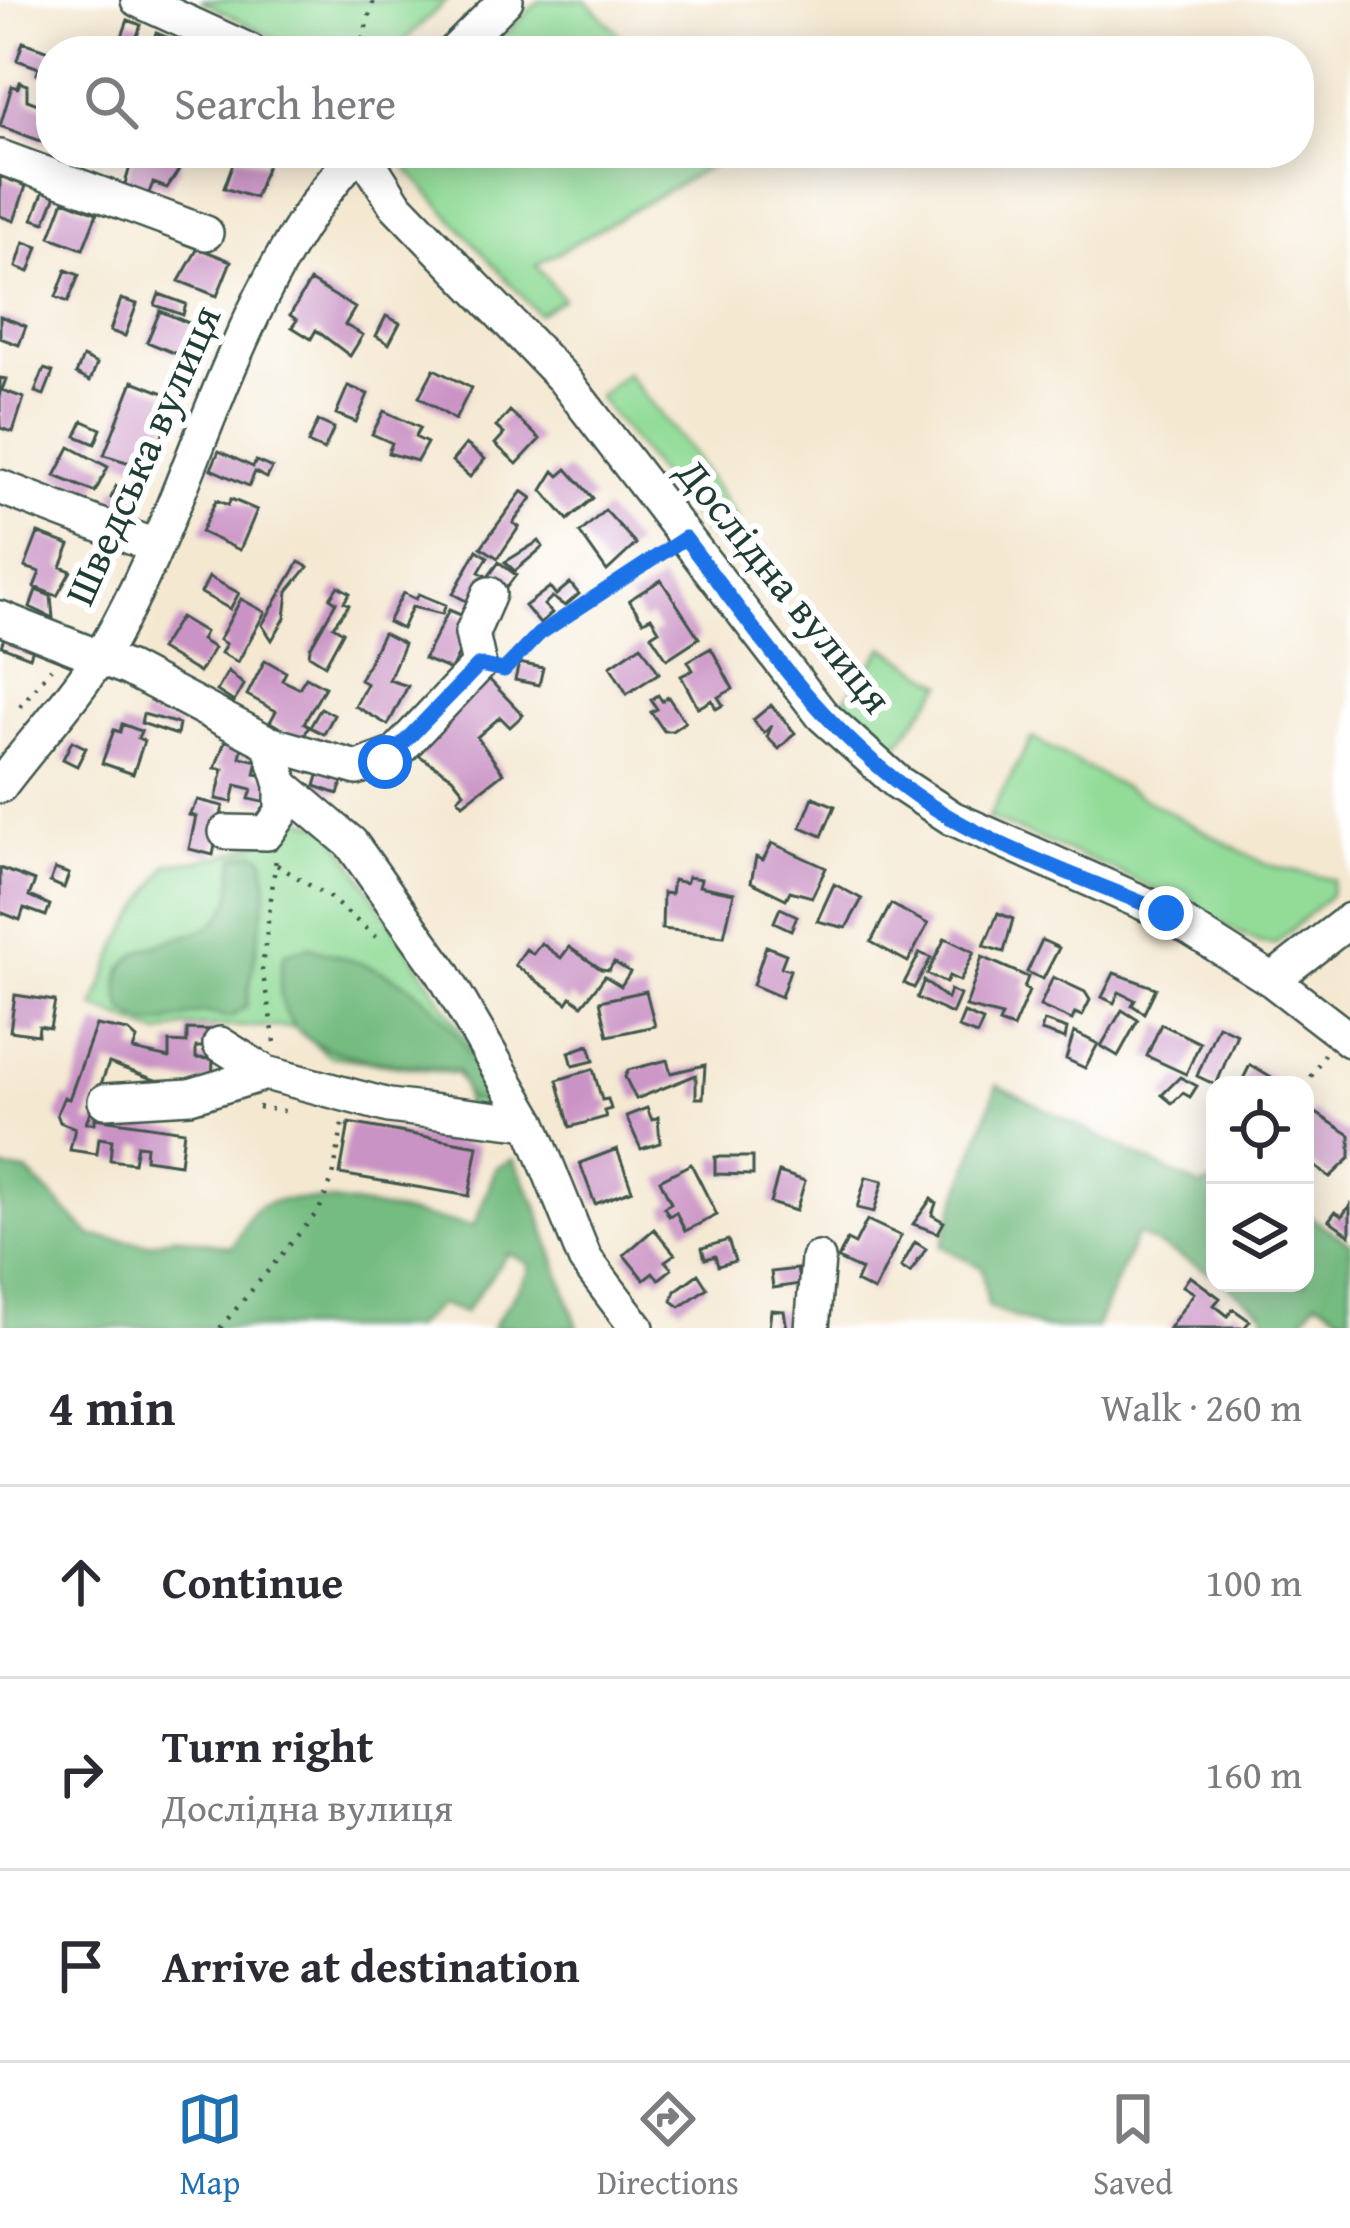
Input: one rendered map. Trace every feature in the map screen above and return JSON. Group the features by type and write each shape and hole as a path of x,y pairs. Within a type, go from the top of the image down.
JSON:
{"street":[{"path":"138,0 217,36"},
{"path":"470,36 506,0"},
{"path":"0,157 206,233"},
{"name":"Шведська вулиця","path":"0,786 83,653 121,623 253,312 325,188 345,168"},
{"name":"Дослідна вулиця","path":"370,168 395,204 563,378 822,715 897,782 952,818 1166,913 1273,980 1350,1040"},
{"path":"0,487 154,546"},
{"path":"0,618 129,669 269,743 338,766 374,766 492,668 472,633 489,594"},
{"path":"226,832 255,836 272,829 282,812 282,785 269,743"},
{"path":"282,785 337,828 390,894 530,1123 585,1259 638,1328"},
{"path":"1273,980 1350,920"},
{"path":"220,1044 275,1076 347,1098 530,1123"},
{"path":"105,1101 190,1096 275,1076"},
{"path":"812,1328 818,1259"}],"path":[{"path":"363,36 374,0"},
{"path":"492,668 685,538"},
{"path":"20,707 83,653"},
{"path":"272,829 277,865 262,977 275,1076"},
{"path":"277,865 393,948"},
{"path":"220,1328 320,1210 333,1177 347,1098"}],"green space":[{"path":"200,0 447,0 409,36 270,36"},
{"path":"540,0 586,0 621,36 504,36"},
{"path":"707,168 536,265 563,299 538,314 408,170"},
{"path":"626,373 688,448 738,520 711,540 598,397"},
{"path":"884,647 943,684 889,756 837,710"},
{"path":"1032,738 1265,864 1333,880 1330,895 1275,944 1260,943 1115,870 988,818"},
{"path":"292,816 331,829 513,1112 465,1107 465,1086 456,1074 329,1056 295,1027 186,1026 159,1034 94,1007 120,941 168,864 235,852 264,838"},
{"path":"256,852 264,857 267,888 246,1007 231,1017 204,1013 152,1024 123,1010 118,985 123,968 134,955 219,918 231,895 236,857"},
{"path":"309,947 361,963 419,993 452,1028 484,1076 493,1102 468,1100 458,1071 363,1058 306,1037 288,1018 280,991 285,953"},
{"path":"997,1085 1201,1187 1206,1185 1206,1270 1137,1234 1096,1328 1042,1328 988,1307 982,1268 941,1246"},
{"path":"513,1159 536,1204 578,1328 492,1328 528,1273 529,1264 508,1253 464,1313 440,1304 413,1328 7,1328 0,1278 0,1168 27,1172 92,1236 149,1244 174,1236 232,1247 253,1211 275,1201 362,1205 474,1226 496,1168"},
{"path":"1314,1220 1350,1243 1350,1321 1317,1300 1296,1328 1266,1328 1263,1312 1237,1292 1314,1292"}],"building":[{"path":"128,20 141,25 137,36 122,36"},
{"path":"23,42 36,47 36,67 17,60"},
{"path":"20,82 27,85 27,100 36,103 36,139 0,126 12,86 18,88"},
{"path":"130,168 180,168 167,188 153,183 148,195 124,187"},
{"path":"231,168 266,168 255,198 224,188"},
{"path":"0,176 26,186 14,221 0,216"},
{"path":"44,190 56,195 45,223 33,219"},
{"path":"64,200 97,213 83,249 50,237"},
{"path":"24,242 38,247 29,272 16,267"},
{"path":"198,248 231,261 217,296 179,281"},
{"path":"66,270 79,275 68,302 56,297"},
{"path":"310,281 355,308 345,325 363,335 350,356 316,330 311,339 292,327 297,320 290,315"},
{"path":"159,294 186,304 183,315 155,305"},
{"path":"121,299 137,304 125,336 110,331"},
{"path":"160,311 203,329 191,360 147,342"},
{"path":"0,316 26,326 19,345 0,338"},
{"path":"386,316 400,323 389,344 376,336"},
{"path":"83,357 97,364 90,381 76,374"},
{"path":"44,369 53,372 44,395 35,392"},
{"path":"434,369 471,388 455,420 419,397"},
{"path":"0,378 6,379 2,390 24,398 13,432 0,428"},
{"path":"133,381 177,398 149,469 104,455"},
{"path":"348,386 368,394 356,422 336,414"},
{"path":"384,411 420,428 415,437 427,443 417,461 388,453 392,443 372,434"},
{"path":"510,411 540,439 517,464 495,444 504,434 496,427"},
{"path":"83,421 101,429 95,444 76,436"},
{"path":"318,421 334,428 324,450 308,443"},
{"path":"466,444 485,459 470,477 452,461"},
{"path":"70,447 108,467 95,492 55,476"},
{"path":"219,451 253,467 256,461 272,468 267,478 255,472 249,486 211,469"},
{"path":"567,469 593,498 568,520 542,490 554,471 559,476"},
{"path":"116,486 137,494 133,507 111,498"},
{"path":"522,491 532,498 513,523 519,527 498,558 481,547"},
{"path":"231,499 257,510 240,550 201,532 216,500 228,505"},
{"path":"605,510 636,544 607,571 580,533"},
{"path":"38,533 70,545 61,567 71,571 57,596 34,587 40,572 25,567"},
{"path":"539,541 543,547 515,571 505,562"},
{"path":"477,550 488,557 479,572 488,577 499,562 516,575 500,596 474,605 453,594"},
{"path":"299,562 308,567 288,591 285,618 272,640 262,625"},
{"path":"209,577 239,593 230,609 201,593"},
{"path":"661,580 699,638 667,659 651,635 659,630 651,617 643,621 629,600"},
{"path":"570,583 579,594 565,606 552,597 544,605 552,613 540,624 525,606 550,587 556,595"},
{"path":"338,586 350,593 344,602 349,605 333,626 343,632 325,665 309,655 310,648 336,602 330,598"},
{"path":"36,590 51,596 53,618 30,607"},
{"path":"403,593 446,605 442,614 412,607 402,629 388,622"},
{"path":"241,599 265,612 238,662 221,653 226,644 219,640"},
{"path":"449,610 468,618 466,639 451,670 424,659"},
{"path":"180,617 205,632 201,640 214,648 199,673 160,649"},
{"path":"6,633 35,643 30,657 1,646"},
{"path":"383,633 404,644 389,680 408,686 388,725 355,706 367,684 360,680"},
{"path":"641,645 659,673 627,694 610,666"},
{"path":"711,648 733,689 718,697 723,705 716,709 712,700 698,708 681,676 693,670 688,661"},
{"path":"265,660 286,672 282,680 299,688 306,677 325,687 304,723 309,726 304,736 296,737 270,722 276,711 247,695"},
{"path":"519,663 543,668 539,685 515,680"},
{"path":"228,671 244,685 234,702 217,691"},
{"path":"485,675 523,715 510,727 500,717 477,737 503,773 463,804 458,798 464,792 452,777 418,755 439,732 432,723 476,693 470,687"},
{"path":"658,695 662,701 668,697 685,722 672,731 664,731 651,712 657,709 651,700"},
{"path":"771,705 795,733 779,749 767,737 772,725 764,733 753,720"},
{"path":"321,708 334,715 324,734 310,727"},
{"path":"143,714 179,724 177,735 141,723"},
{"path":"122,724 141,731 138,738 144,741 133,774 102,763 114,730 120,732"},
{"path":"72,741 86,748 77,766 63,759"},
{"path":"225,741 243,744 240,757 258,761 255,774 272,777 267,803 249,799 252,789 236,785 232,802 216,799 223,769 215,768"},
{"path":"320,769 344,777 338,794 315,786"},
{"path":"813,797 835,806 822,836 801,827"},
{"path":"198,800 223,806 213,855 189,849 196,816 189,815"},
{"path":"772,843 826,868 812,897 790,891 786,899 751,882 756,857 763,860"},
{"path":"0,868 35,881 29,896 50,905 46,916 24,908 20,920 0,912"},
{"path":"55,869 69,874 64,888 50,882"},
{"path":"688,877 701,879 699,886 734,893 724,936 662,929 663,893 671,894 673,880 686,883"},
{"path":"834,884 862,899 846,928 817,921"},
{"path":"891,904 928,924 908,962 871,942"},
{"path":"780,908 797,916 791,930 774,922"},
{"path":"998,913 1013,919 1004,952 984,946"},
{"path":"945,938 974,952 960,981 949,976 946,983 927,974"},
{"path":"1042,940 1059,948 1043,979 1027,972"},
{"path":"541,943 561,958 569,947 601,969 609,970 614,962 630,972 621,986 605,976 582,1005 571,997 567,1003 515,965 526,949 533,954"},
{"path":"766,946 786,954 781,967 790,970 781,997 753,985"},
{"path":"920,953 931,958 914,988 904,983"},
{"path":"982,957 1028,977 1024,988 1029,991 1013,1028 999,1023 1002,1016 966,1007"},
{"path":"1114,973 1156,988 1144,1013 1132,1005 1135,1000 1119,992 1114,1003 1102,997"},
{"path":"1053,977 1085,992 1090,1000 1082,1016 1075,1013 1072,1020 1040,1006"},
{"path":"924,981 947,999 950,990 960,995 952,1014 917,998"},
{"path":"646,991 655,1026 608,1036 600,1001"},
{"path":"15,995 55,1001 50,1028 39,1026 38,1035 10,1031"},
{"path":"1122,1010 1138,1020 1118,1056 1101,1046"},
{"path":"964,1013 983,1021 977,1035 958,1028"},
{"path":"1044,1021 1067,1029 1065,1039 1041,1031"},
{"path":"1161,1024 1200,1043 1186,1074 1147,1056"},
{"path":"96,1025 128,1031 137,1039 133,1050 169,1058 169,1042 187,1043 187,1029 215,1030 215,1047 196,1047 196,1058 213,1059 212,1082 158,1081 109,1063 86,1123 95,1123 95,1118 184,1131 180,1164 145,1159 146,1146 137,1145 134,1163 110,1160 112,1140 99,1138 97,1154 70,1150 75,1128 60,1122 57,1114 64,1097 69,1099"},
{"path":"1218,1025 1237,1034 1220,1076 1206,1076 1206,1080 1197,1076"},
{"path":"1074,1032 1098,1044 1085,1068 1066,1059"},
{"path":"589,1045 594,1061 573,1066 569,1052"},
{"path":"667,1060 671,1073 705,1065 703,1098 696,1098 696,1075 636,1099 625,1077 628,1070"},
{"path":"1250,1065 1268,1076 1244,1076"},
{"path":"593,1069 602,1100 608,1099 611,1109 604,1111 606,1117 570,1127 557,1080"},
{"path":"1180,1077 1197,1086 1190,1097 1183,1093 1172,1103 1162,1095"},
{"path":"647,1108 652,1120 658,1117 660,1143 641,1149 626,1116"},
{"path":"1314,1112 1350,1135 1350,1158 1330,1177 1314,1166"},
{"path":"349,1123 478,1146 469,1196 340,1174"},
{"path":"617,1149 632,1190 595,1204 580,1163"},
{"path":"715,1157 753,1157 753,1175 715,1174"},
{"path":"691,1164 717,1215 685,1231 676,1212 669,1216 664,1207 671,1203 660,1180"},
{"path":"779,1172 805,1181 796,1211 770,1203"},
{"path":"866,1177 883,1181 874,1212 857,1208"},
{"path":"931,1199 936,1203 932,1215 944,1222 938,1233 913,1224"},
{"path":"1350,1205 1350,1235 1329,1220 1335,1212 1342,1216"},
{"path":"867,1220 901,1236 874,1291 856,1282 861,1270 838,1259 847,1240 855,1244"},
{"path":"654,1229 675,1254 665,1261 672,1269 659,1279 653,1273 644,1280 624,1255"},
{"path":"728,1240 735,1261 718,1266 715,1256 705,1259 702,1248"},
{"path":"915,1242 926,1249 910,1273 901,1267"},
{"path":"797,1269 800,1284 773,1288 771,1272"},
{"path":"698,1274 707,1288 680,1307 672,1301 675,1291"},
{"path":"1190,1276 1220,1298 1214,1305 1228,1316 1233,1309 1250,1321 1244,1328 1169,1328 1194,1293 1183,1286"},
{"path":"771,1310 784,1311 787,1328 769,1328"}],"route":[{"path":"385,762 479,665 504,670 539,634 685,538 822,715 897,782 952,818 1166,913"}]}
